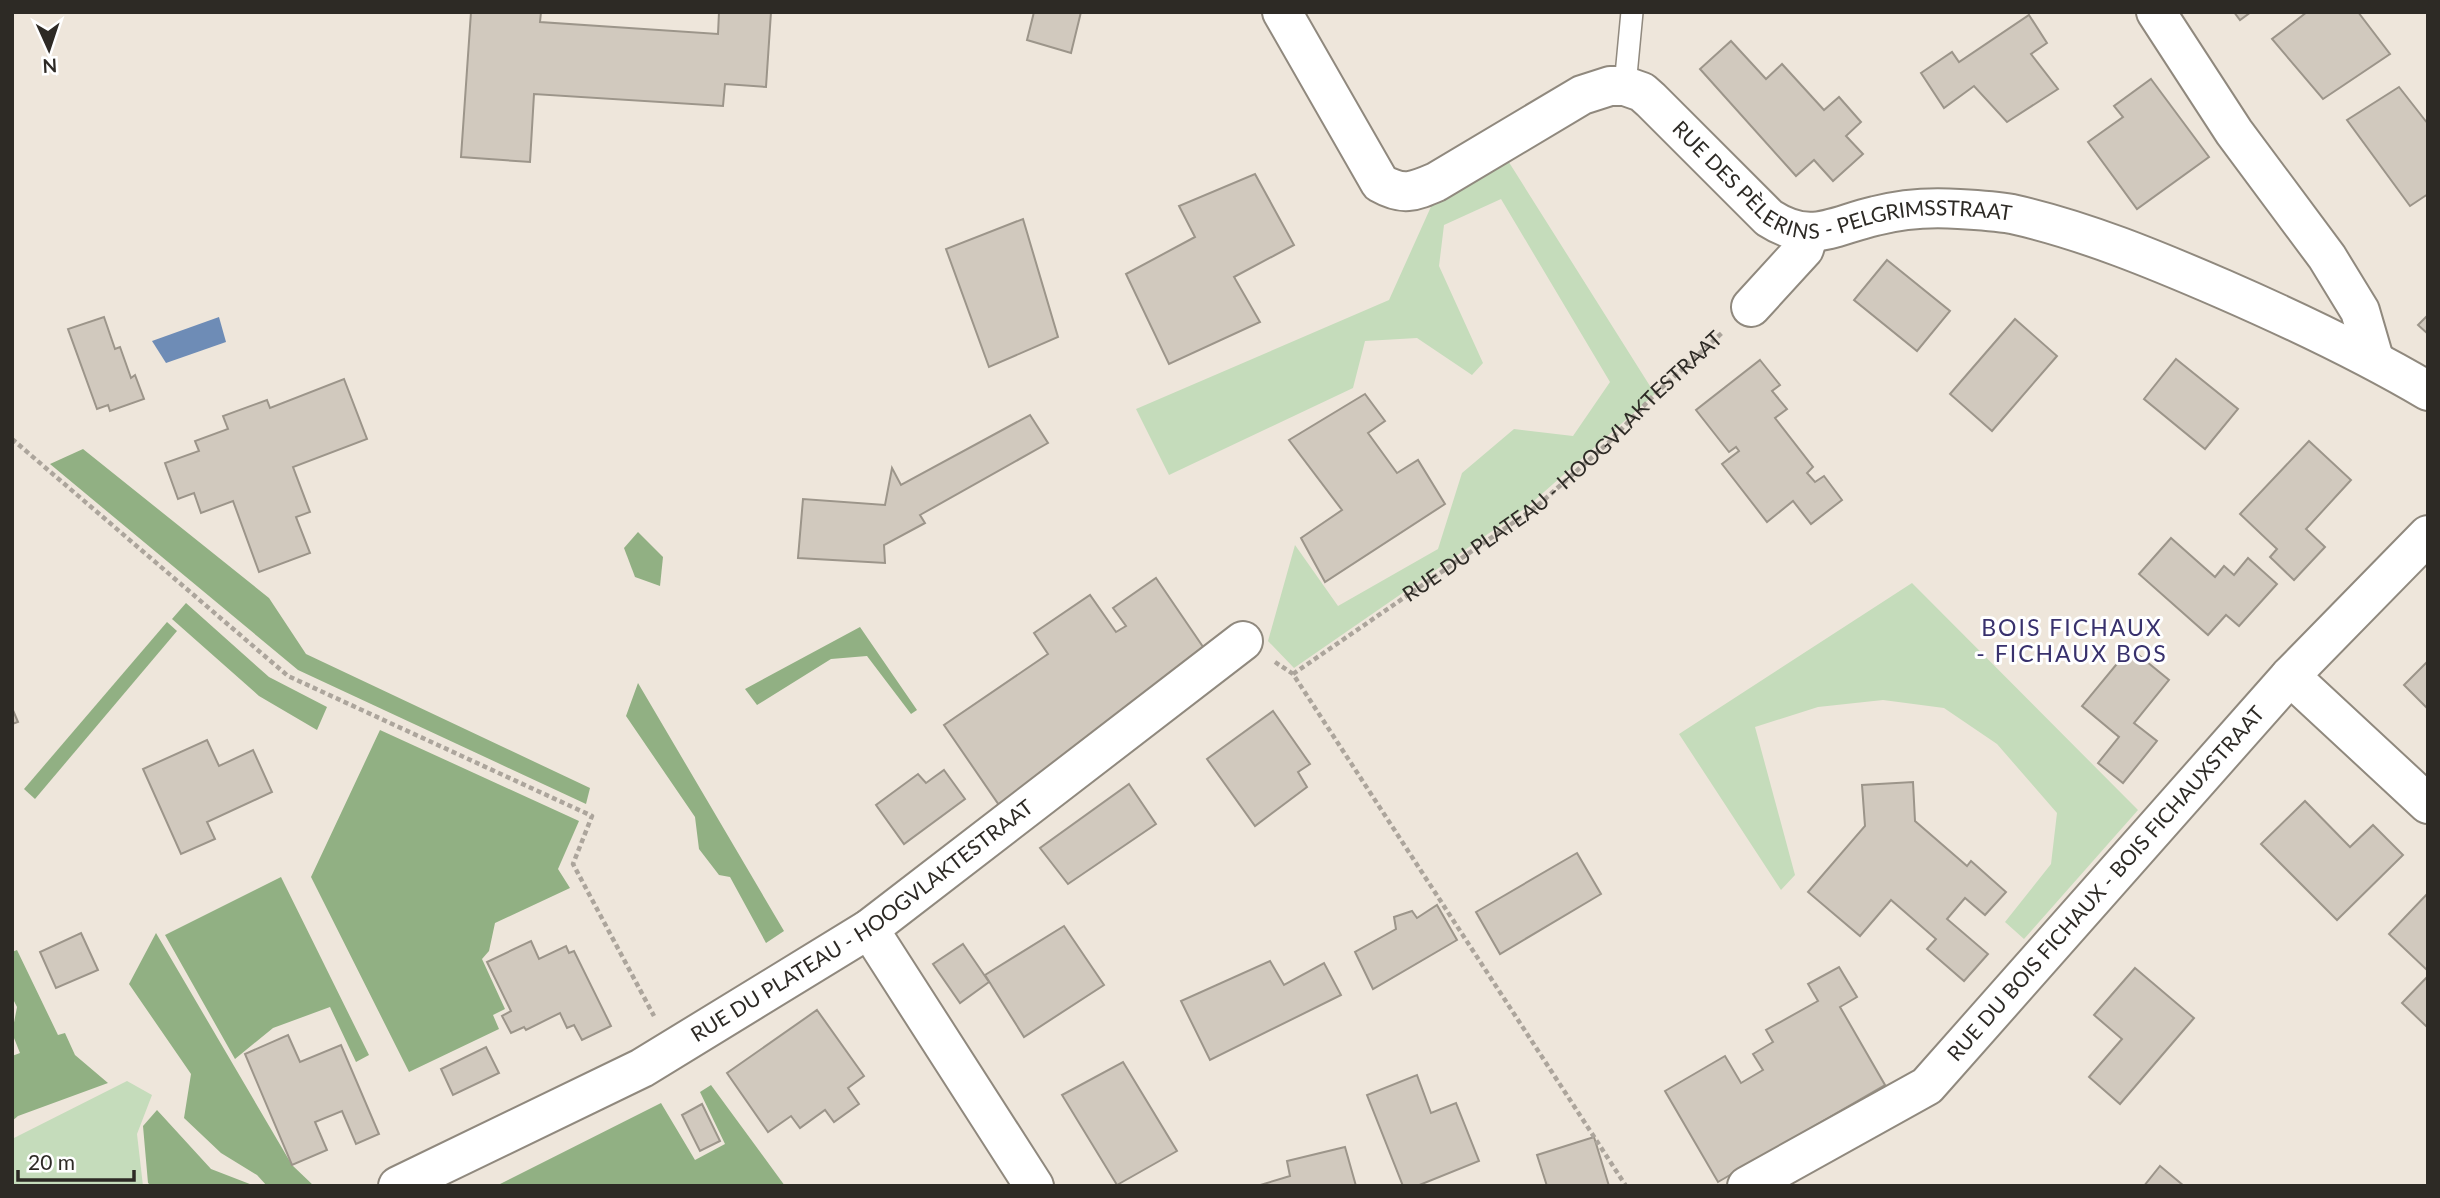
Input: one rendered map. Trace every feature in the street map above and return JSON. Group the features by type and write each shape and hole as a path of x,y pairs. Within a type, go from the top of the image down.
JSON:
{"street":[{"path":"1282,12 1380,183 1395,192 1415,191 1436,182 1582,96 1610,86 1625,86"},
{"path":"2155,12 2234,132 2327,257 2360,311 2374,359"},
{"name":"RUE DES PÈLERINS - PELGRIMSSTRAAT","path":"1625,86 1642,92 1769,218 1786,229 1809,233 1824,231 1876,215 1915,209 1956,209 2011,214 2068,230 2172,267 2303,324 2374,359 2428,391"},
{"path":"1751,307 1804,249 1809,233"},
{"name":"RUE DU BOIS FICHAUX - BOIS FICHAUXSTRAAT","path":"1747,1186 1927,1086 2290,676 2428,536"},
{"name":"RUE DU PLATEAU - HOOGVLAKTESTRAAT","path":"398,1186 642,1068 869,929 1243,641"},
{"path":"2290,676 2428,804"},
{"path":"869,929 1034,1186"}],"lane":[{"path":"1625,86 1632,12"}],"path":[{"name":"RUE DU PLATEAU - HOOGVLAKTESTRAAT","path":"1293,674 1536,507 1608,443 1656,394 1751,307"},
{"path":"12,439 288,676 592,816 573,864 672,1050"},
{"path":"1243,641 1293,674 1626,1186"}],"green space":[{"path":"1505,156 1655,394 1527,507 1294,668 1268,641 1295,545 1338,606 1438,549 1462,473 1514,429 1573,436 1610,382 1501,199 1444,225 1439,266 1483,363 1472,375 1417,338 1365,341 1353,388 1169,475 1136,409 1389,300 1434,200"},
{"path":"83,449 269,598 306,654 590,788 586,804 298,670 50,464"},
{"path":"638,532 663,557 660,586 635,577 624,548"},
{"path":"1912,583 2138,810 2024,939 2005,922 2051,864 2057,813 1997,744 1944,708 1883,700 1818,707 1755,727 1795,875 1781,890 1679,734"},
{"path":"186,603 269,677 327,707 317,730 259,696 172,619"},
{"path":"167,622 177,631 35,799 24,789"},
{"path":"860,627 917,710 911,714 867,656 831,659 757,705 745,689"},
{"path":"638,683 784,931 766,943 730,877 719,875 699,849 695,817 626,716"},
{"path":"380,730 579,821 558,869 570,888 495,923 489,951 482,959 505,1009 493,1015 499,1029 409,1072 311,877"},
{"path":"281,877 369,1055 356,1062 330,1007 273,1028 235,1059 165,935"},
{"path":"156,933 292,1165 314,1186 267,1186 257,1175 221,1153 184,1118 191,1074 129,984"},
{"path":"17,950 58,1035 65,1033 75,1055 108,1083 18,1116 12,1121 12,1056 20,1053 12,1033 17,1007 12,997 12,952"},
{"path":"127,1081 152,1095 137,1134 143,1186 12,1186 12,1139"},
{"path":"711,1085 785,1186 496,1186 661,1103 695,1160 725,1144 700,1092"},
{"path":"157,1110 211,1169 255,1186 152,1186 148,1183 143,1126"}],"water":[{"path":"219,317 226,342 166,363 152,341"}],"building":[{"path":"471,12 541,12 540,22 718,34 719,12 771,12 766,87 725,84 723,106 534,94 530,162 461,157"},
{"path":"1034,12 1081,12 1071,53 1027,40"},
{"path":"2234,12 2251,12 2240,20"},
{"path":"2307,12 2358,12 2390,54 2323,99 2272,39"},
{"path":"2029,15 2047,43 2031,54 2058,89 2007,122 1974,86 1944,108 1921,73 1952,52 1959,62"},
{"path":"1731,41 1766,79 1782,64 1824,110 1839,97 1861,122 1846,136 1863,154 1833,181 1814,160 1796,176 1700,69"},
{"path":"2151,79 2209,157 2137,209 2088,142 2123,117 2114,106"},
{"path":"2399,87 2428,124 2428,194 2410,206 2347,120"},
{"path":"1255,174 1294,245 1234,277 1260,322 1169,364 1126,274 1195,237 1179,206"},
{"path":"1023,219 1058,337 989,367 946,249"},
{"path":"1887,260 1950,311 1917,351 1854,300"},
{"path":"2428,315 2428,334 2418,325"},
{"path":"104,317 115,349 120,347 131,378 135,375 144,399 110,411 108,405 97,409 68,329"},
{"path":"2015,319 2057,356 1992,431 1950,394"},
{"path":"2176,359 2238,409 2205,449 2144,399"},
{"path":"1760,360 1780,385 1772,391 1787,409 1775,418 1813,467 1807,473 1815,482 1824,476 1842,500 1811,524 1793,501 1767,522 1722,464 1739,451 1736,447 1729,452 1696,410"},
{"path":"344,379 367,439 293,467 310,512 296,517 310,553 259,572 233,501 201,513 194,493 178,499 165,463 199,451 195,441 228,429 223,416 267,400 270,408"},
{"path":"1365,394 1385,421 1368,433 1397,473 1418,460 1445,504 1325,582 1301,538 1342,510 1289,440"},
{"path":"1030,415 1048,443 920,515 925,523 884,545 885,563 798,558 803,499 885,505 892,468 901,485"},
{"path":"2309,441 2351,480 2306,529 2325,547 2294,580 2270,557 2277,549 2240,514"},
{"path":"2171,538 2215,577 2224,566 2234,575 2248,558 2277,584 2239,626 2226,615 2208,635 2139,574"},
{"path":"1156,578 1212,660 999,805 944,725 1048,654 1034,633 1090,595 1116,632 1126,626 1113,608"},
{"path":"2130,648 2169,680 2134,723 2157,741 2123,783 2098,763 2119,737 2082,706"},
{"path":"2428,661 2428,709 2404,685"},
{"path":"12,708 18,722 12,724"},
{"path":"1273,711 1310,764 1298,772 1307,787 1255,826 1207,759"},
{"path":"207,740 219,766 253,750 272,792 207,822 215,839 181,854 143,769"},
{"path":"944,770 965,799 904,844 876,805 918,774 926,783"},
{"path":"1913,782 1915,821 1967,866 1971,861 2006,892 1985,915 1965,898 1947,919 1988,954 1964,981 1927,949 1936,939 1891,900 1860,936 1808,892 1865,826 1862,785"},
{"path":"1129,784 1156,824 1068,884 1040,848"},
{"path":"2305,801 2350,847 2373,825 2403,855 2337,920 2261,844"},
{"path":"1577,853 1601,894 1500,954 1476,912"},
{"path":"2428,893 2428,971 2389,934"},
{"path":"1437,905 1457,940 1373,989 1355,952 1396,929 1394,917 1412,911 1417,918"},
{"path":"1064,926 1104,985 1024,1037 985,975"},
{"path":"81,933 98,970 56,988 40,952"},
{"path":"531,941 539,959 566,946 569,953 574,951 611,1026 582,1040 574,1025 567,1028 560,1013 526,1030 524,1027 511,1033 502,1016 511,1011 487,962"},
{"path":"963,944 989,982 960,1003 933,964"},
{"path":"1270,961 1284,985 1324,963 1341,995 1210,1060 1181,1001"},
{"path":"1839,967 1857,997 1840,1007 1885,1085 1718,1182 1665,1091 1725,1056 1741,1083 1763,1070 1753,1054 1773,1042 1766,1030 1818,1001 1808,984"},
{"path":"2135,968 2194,1018 2120,1104 2089,1077 2122,1039 2094,1015"},
{"path":"2428,976 2428,1028 2402,1003"},
{"path":"817,1010 864,1076 848,1088 859,1104 834,1122 825,1110 800,1128 791,1116 768,1132 727,1073"},
{"path":"288,1035 300,1062 341,1045 379,1134 356,1144 342,1111 315,1122 327,1150 292,1165 245,1054"},
{"path":"486,1047 499,1073 453,1095 441,1069"},
{"path":"1123,1062 1177,1151 1117,1185 1062,1095"},
{"path":"1417,1075 1431,1113 1456,1103 1479,1161 1417,1186 1403,1186 1367,1095"},
{"path":"702,1104 720,1141 700,1151 682,1115"},
{"path":"1594,1137 1609,1186 1547,1186 1537,1155"},
{"path":"1345,1147 1356,1186 1257,1186 1290,1176 1287,1161"},
{"path":"2160,1166 2184,1186 2144,1186"}],"district":[{"name":"BOIS FICHAUX - FICHAUX BOS","path":"2072,641"}]}
